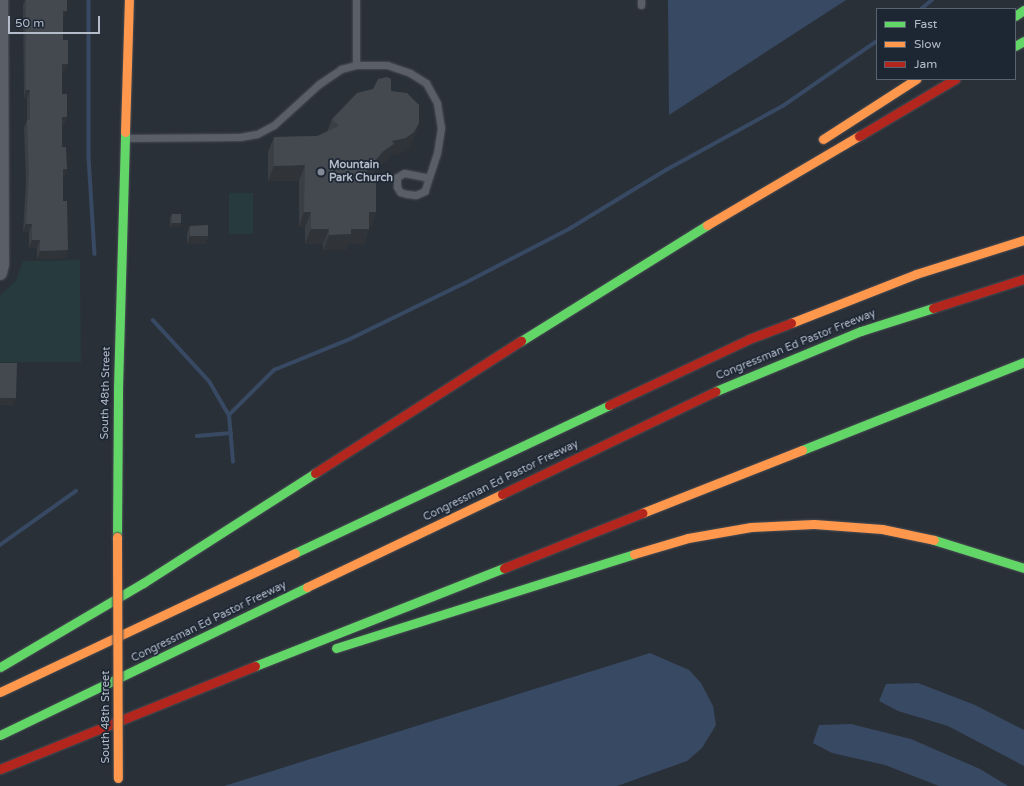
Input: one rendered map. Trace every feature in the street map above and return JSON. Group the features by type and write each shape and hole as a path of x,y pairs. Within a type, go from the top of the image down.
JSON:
{"main road":[{"name":"South 48th Street","path":"118,782 118,381 129,0"},
{"path":"817,143 914,80"},
{"path":"0,666 143,583 664,249 953,80"},
{"path":"664,249 718,207"},
{"name":"Congressman Ed Pastor Freeway","path":"0,692 748,339 909,277 1024,240"},
{"name":"Congressman Ed Pastor Freeway","path":"0,735 736,381 868,328 1024,279"},
{"path":"0,769 184,697 238,673 1024,362"},
{"path":"323,652 653,548 744,528 814,524 882,529 950,543 1024,568"},
{"path":"184,697 293,662"}],"street":[{"path":"0,273 2,264 0,123 1,0"}],"lane":[{"path":"356,0 356,65"},
{"path":"125,138 240,137 257,134 274,124 328,76 341,69 356,65 387,65 410,73 426,83 438,104 441,128 425,191 416,195 400,192 397,187 397,177 404,173 428,178"}],"green space":[{"path":"229,193 253,193 253,234 229,234"},
{"path":"80,260 81,362 0,362 0,295 16,281 23,261"}],"water":[{"path":"668,0 846,0 669,115"},
{"path":"650,653 689,670 701,683 713,706 716,725 702,748 687,761 617,786 224,786"},
{"path":"918,683 975,705 1024,730 1024,766 948,726 898,711 879,701 886,684"},
{"path":"851,724 911,739 980,769 1008,786 939,786 885,765 832,753 813,743 819,725"}],"building":[{"path":"26,0 67,0 67,11 63,11 63,40 68,40 68,64 62,64 62,94 67,94 67,117 62,117 62,147 66,147 67,169 63,169 63,201 67,201 68,250 40,251 40,240 32,240 32,224 26,224 29,174 27,120 30,120 30,90 26,90"},
{"name":"Mountain Park Church","path":"387,77 391,79 391,91 407,93 419,105 419,123 414,132 406,138 392,141 394,144 382,152 366,172 376,182 376,212 369,212 369,229 351,229 351,234 329,235 329,229 311,229 311,212 304,212 305,165 274,166 274,137 317,136 339,126 332,119 357,93 373,89 378,79"},
{"path":"172,214 181,214 181,223 172,223"},
{"path":"208,225 208,236 190,236 190,226"},
{"path":"0,363 17,363 16,398 0,398"}],"waterway":[{"path":"89,0 89,157 95,254"},
{"path":"922,8 932,0"},
{"path":"233,462 229,415 274,370 350,339 463,284 569,229 666,170 783,106 876,42"},
{"path":"153,320 210,382 229,415"},
{"path":"197,436 231,433"},
{"path":"0,545 76,491"}],"traffic: fast":[{"path":"1016,15 1024,10"},
{"path":"1016,45 1024,41"},
{"path":"117,537 118,388 125,132"},
{"path":"521,341 707,225"},
{"path":"716,391 861,331 933,308"},
{"path":"802,450 1024,362"},
{"path":"295,553 609,405"},
{"path":"0,667 143,583 315,473"},
{"path":"934,540 1024,568"},
{"path":"336,648 634,554"},
{"path":"255,666 504,568"},
{"path":"0,735 307,587"}],"traffic: slow":[{"path":"125,132 129,0"},
{"path":"823,139 914,80"},
{"path":"707,225 859,136"},
{"path":"791,323 916,274 1024,240"},
{"path":"642,513 802,450"},
{"path":"307,587 502,494"},
{"path":"634,554 688,538 751,527 814,524 882,529 934,540"},
{"path":"117,537 118,778"},
{"path":"0,692 295,553"}],"traffic: jam":[{"path":"859,136 953,80"},
{"path":"933,308 1024,279"},
{"path":"609,405 749,339 791,323"},
{"path":"315,473 521,341"},
{"path":"502,494 716,391"},
{"path":"504,568 642,513"},
{"path":"0,769 255,666"}],"place":[{"name":"Mountain Park Church","path":"321,172"}]}
